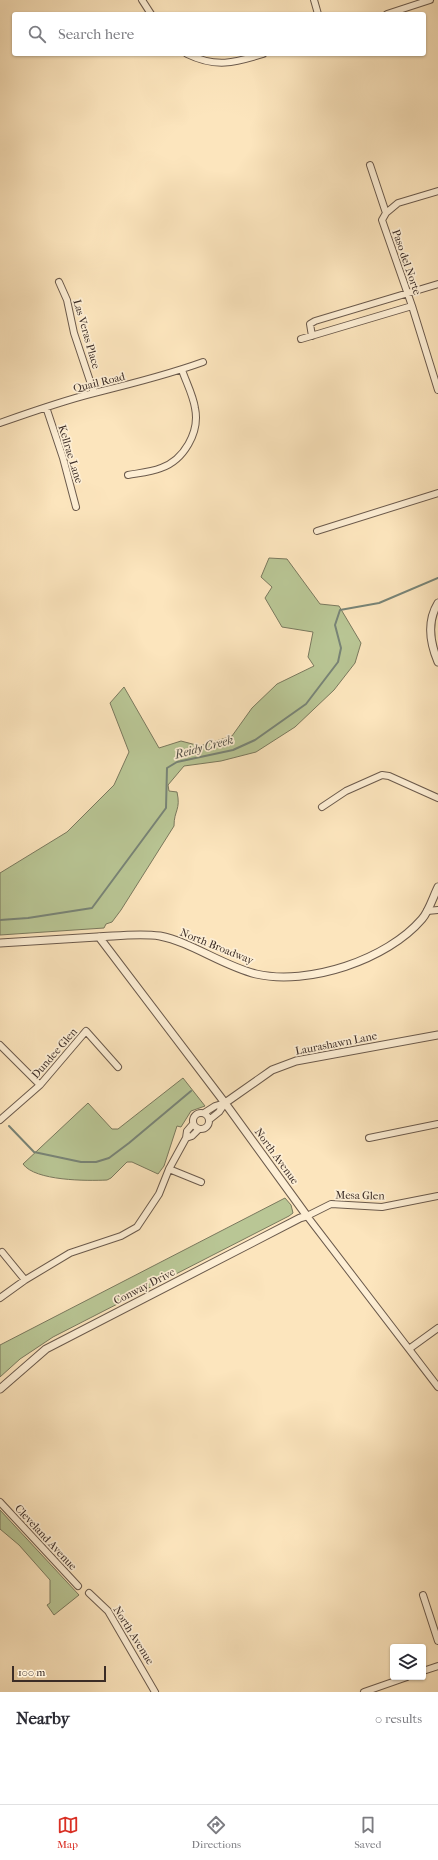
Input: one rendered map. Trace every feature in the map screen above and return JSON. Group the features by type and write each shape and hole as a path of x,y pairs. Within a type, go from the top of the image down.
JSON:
{"street":[{"path":"142,0 150,12"},
{"path":"314,0 317,12"},
{"path":"393,12 430,0"},
{"path":"191,56 198,59 222,64 256,56"},
{"name":"Paso del Norte","path":"370,165 386,213 382,220 408,293 438,390"},
{"path":"386,213 398,203 438,191"},
{"name":"Las Veras Place","path":"59,282 67,300 74,333 94,393"},
{"path":"312,336 310,324 315,321 438,284"},
{"path":"301,339 412,306"},
{"name":"Quail Road","path":"0,423 46,407 182,370 203,362"},
{"path":"128,475 155,470 166,466 186,448 193,437 196,425 196,409 182,370"},
{"name":"Kellrae Lane","path":"46,407 63,458 76,507"},
{"path":"317,531 438,493"},
{"path":"438,602 431,621 430,633 434,654 438,662"},
{"path":"322,807 346,791 382,775 389,776 438,798"},
{"name":"North Broadway","path":"0,943 145,934 176,941 231,966 256,974 273,977 296,976 343,967 372,955 410,932 423,918 438,887"},
{"path":"427,911 438,910"},
{"name":"North Avenue","path":"99,937 225,1104 307,1216 438,1387"},
{"name":"Dundee Glen","path":"0,1120 40,1086 86,1031 118,1067"},
{"name":"Laurashawn Lane","path":"225,1104 272,1070 296,1060 438,1035"},
{"path":"0,1045 40,1086"},
{"path":"0,1298 25,1280 70,1253 121,1236 137,1227 159,1194 169,1169 186,1138 187,1131 193,1124 193,1118 196,1114 204,1113 215,1106 225,1104"},
{"path":"186,1138 192,1136 199,1129 207,1126 209,1120 219,1112 225,1104"},
{"path":"204,1113 209,1120"},
{"path":"193,1124 199,1129"},
{"path":"369,1138 438,1124"},
{"path":"169,1169 201,1182"},
{"name":"Mesa Glen","path":"307,1216 331,1204 382,1207 438,1196"},
{"name":"Conway Drive","path":"0,1389 46,1349 300,1218 307,1216"},
{"path":"2,1252 25,1280"},
{"path":"409,1349 438,1328"},
{"name":"Cleveland Avenue","path":"0,1502 78,1586"},
{"name":"North Avenue","path":"89,1593 108,1611 155,1692"},
{"path":"423,1595 438,1641"},
{"path":"426,1671 438,1666"},
{"path":"364,1692 382,1689 401,1680"}],"green space":[{"path":"269,558 287,559 320,604 339,606 361,643 355,663 334,690 295,727 256,752 221,761 184,766 168,785 169,791 177,792 178,798 174,826 112,922 106,924 104,928 0,935 0,873 67,832 114,785 129,752 110,703 124,687 159,748 181,741 200,746 232,736 252,708 277,684 314,666 308,657 313,632 282,627 265,598 272,587 261,577"},
{"path":"183,1078 205,1106 191,1111 181,1127 177,1126 164,1166 158,1174 132,1162 127,1162 107,1180 75,1180 38,1174 29,1170 23,1164 88,1103 112,1129 118,1129"},
{"path":"285,1198 291,1205 293,1213 289,1216 53,1337 20,1359 0,1377 0,1345"},
{"path":"0,1510 79,1595 54,1615 47,1605 50,1603 50,1580 19,1545 0,1529"}],"waterway":[{"name":"Reidy Creek","path":"0,920 28,918 92,908 166,808 167,768 177,762 233,750 255,740 306,704 338,662 341,648 335,625 340,610 379,603 438,578"},
{"path":"9,1126 34,1152 81,1162 96,1162 109,1158 191,1091"}]}
